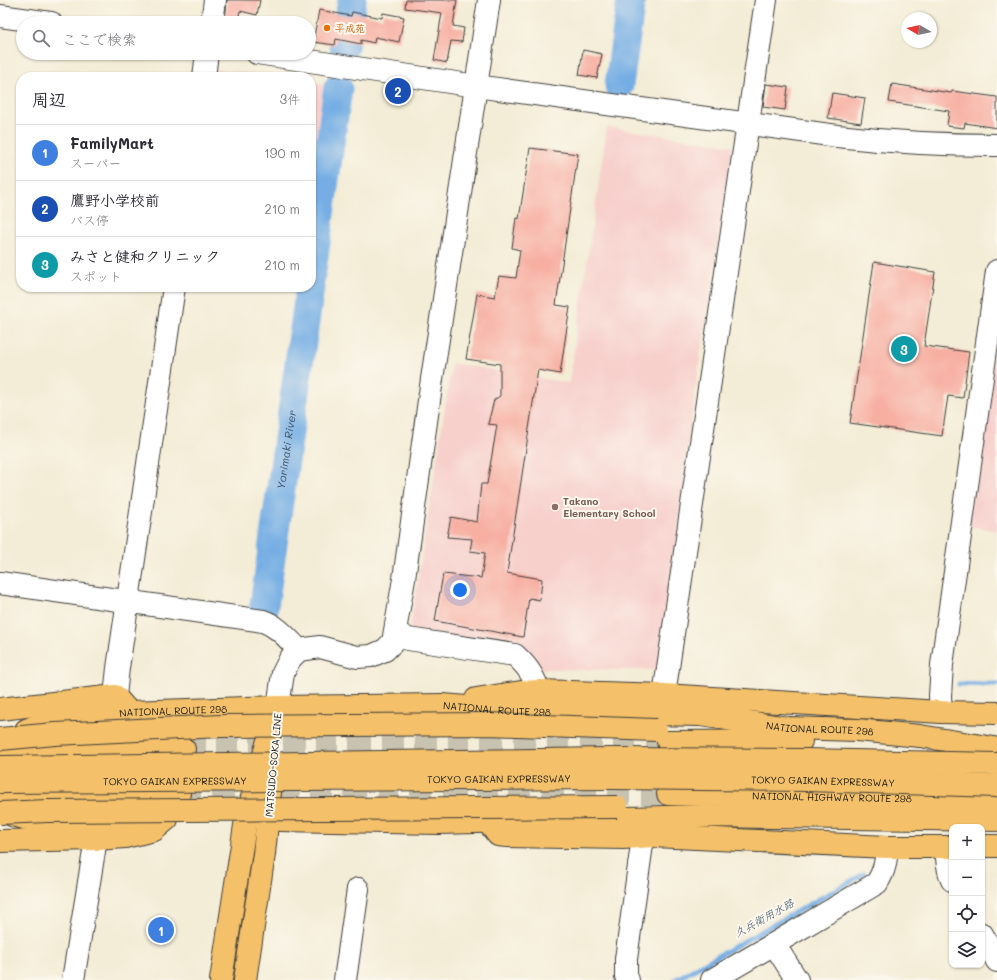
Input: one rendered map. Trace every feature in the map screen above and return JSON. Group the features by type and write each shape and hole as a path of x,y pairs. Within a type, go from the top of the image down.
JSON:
{"main road":[{"path":"443,705 539,691 664,695 941,712 997,713"},
{"path":"0,709 122,704"},
{"name":"NATIONAL ROUTE 298","path":"0,738 39,725 122,704 278,707 443,705 514,711 700,715 788,728 857,730 920,736 996,753"},
{"name":"MATSUDO-SOKA LINE","path":"221,980 246,819 278,707"},
{"name":"MATSUDO-SOKA LINE","path":"245,980 268,819 278,707"},
{"path":"0,738 221,726 487,724 662,736 823,741 996,753"},
{"path":"662,736 788,728"},
{"path":"0,755 184,749"},
{"name":"TOKYO GAIKAN EXPRESSWAY","path":"0,767 610,759 806,760 996,753"},
{"name":"TOKYO GAIKAN EXPRESSWAY","path":"0,782 611,778 805,780 997,786"},
{"path":"0,796 180,794"},
{"name":"NATIONAL HIGHWAY ROUTE 298","path":"668,794 997,800"},
{"path":"0,812 617,807 704,816"},
{"path":"0,812 49,824 167,819 268,819 438,823 704,816 997,820"},
{"path":"0,841 124,837 154,830 167,819"},
{"path":"487,821 498,835 507,836 708,837 887,847 949,847"},
{"path":"985,846 997,846"}],"street":[{"path":"213,16 215,0"},
{"path":"278,707 283,674 290,659 299,650 320,646 357,657 371,656 385,650 393,642 396,632 488,0"},
{"path":"664,695 766,0"},
{"path":"0,16 16,18"},
{"path":"205,72 206,60"},
{"path":"303,60 747,124 887,141 997,145"},
{"path":"941,712 940,696 942,665 997,271"},
{"path":"122,704 118,668 173,292"},
{"path":"0,583 263,621 276,627 299,650"},
{"path":"396,632 408,639 515,655 526,665 534,676 539,691"},
{"path":"628,980 626,976 626,959 644,837"},
{"path":"73,980 96,839"},
{"path":"712,980 877,882 886,863 887,847"},
{"path":"949,847 947,862 949,871"},
{"path":"345,980 358,890"},
{"path":"985,939 997,961"},
{"path":"774,944 797,980"}],"shaded area":[{"path":"215,69 237,72 215,72"},
{"path":"316,83 330,85 316,174"},
{"name":"Takano Elementary School","path":"607,127 733,146 696,385 660,670 539,669 410,630 452,363 569,383"},
{"path":"997,332 997,531 969,526"}],"building":[{"path":"227,0 260,0 257,15 240,11 239,16 225,16"},
{"path":"406,0 457,0 453,26 464,28 462,42 451,41 447,63 434,60 442,13 405,8"},
{"path":"319,10 351,16 352,12 382,18 383,13 404,17 399,42 375,37 374,43 361,40 361,44 336,39 335,45 316,42 316,26"},
{"path":"583,50 602,54 597,78 579,75"},
{"path":"766,84 788,87 785,110 763,107"},
{"path":"892,84 951,93 952,91 997,97 997,128 965,123 964,128 947,126 949,111 889,102"},
{"path":"832,93 865,98 861,123 828,118"},
{"path":"530,148 578,154 556,305 570,307 560,374 538,370 507,573 542,579 540,600 529,598 523,637 435,621 443,574 481,578 485,553 470,551 472,539 447,537 451,517 477,522 481,484 487,484 497,425 488,424 494,400 500,396 500,364 466,359 477,294 495,297 499,276 516,278 520,250 512,248 516,218 519,219"},
{"path":"874,262 935,272 924,346 969,352 963,398 948,396 942,436 850,423"}],"waterway":[{"name":"Yorimaki River","path":"344,46 352,0"},
{"path":"619,85 631,0"},
{"name":"Yorimaki River","path":"316,242 338,88"},
{"name":"Yorimaki River","path":"263,613 309,292"},
{"name":"久兵衛用水路","path":"959,684 997,684"},
{"name":"久兵衛用水路","path":"675,980 864,874"}],"tunnel":[{"path":"184,749 668,742"},
{"path":"179,794 668,794"}],"place":[{"name":"平成苑","path":"327,28"},
{"name":"鷹野小学校前","path":"398,91"},
{"name":"みさと健和クリニック","path":"904,349"},
{"name":"Takano Elementary School","path":"555,507"},
{"name":"FamilyMart","path":"161,930"}]}
